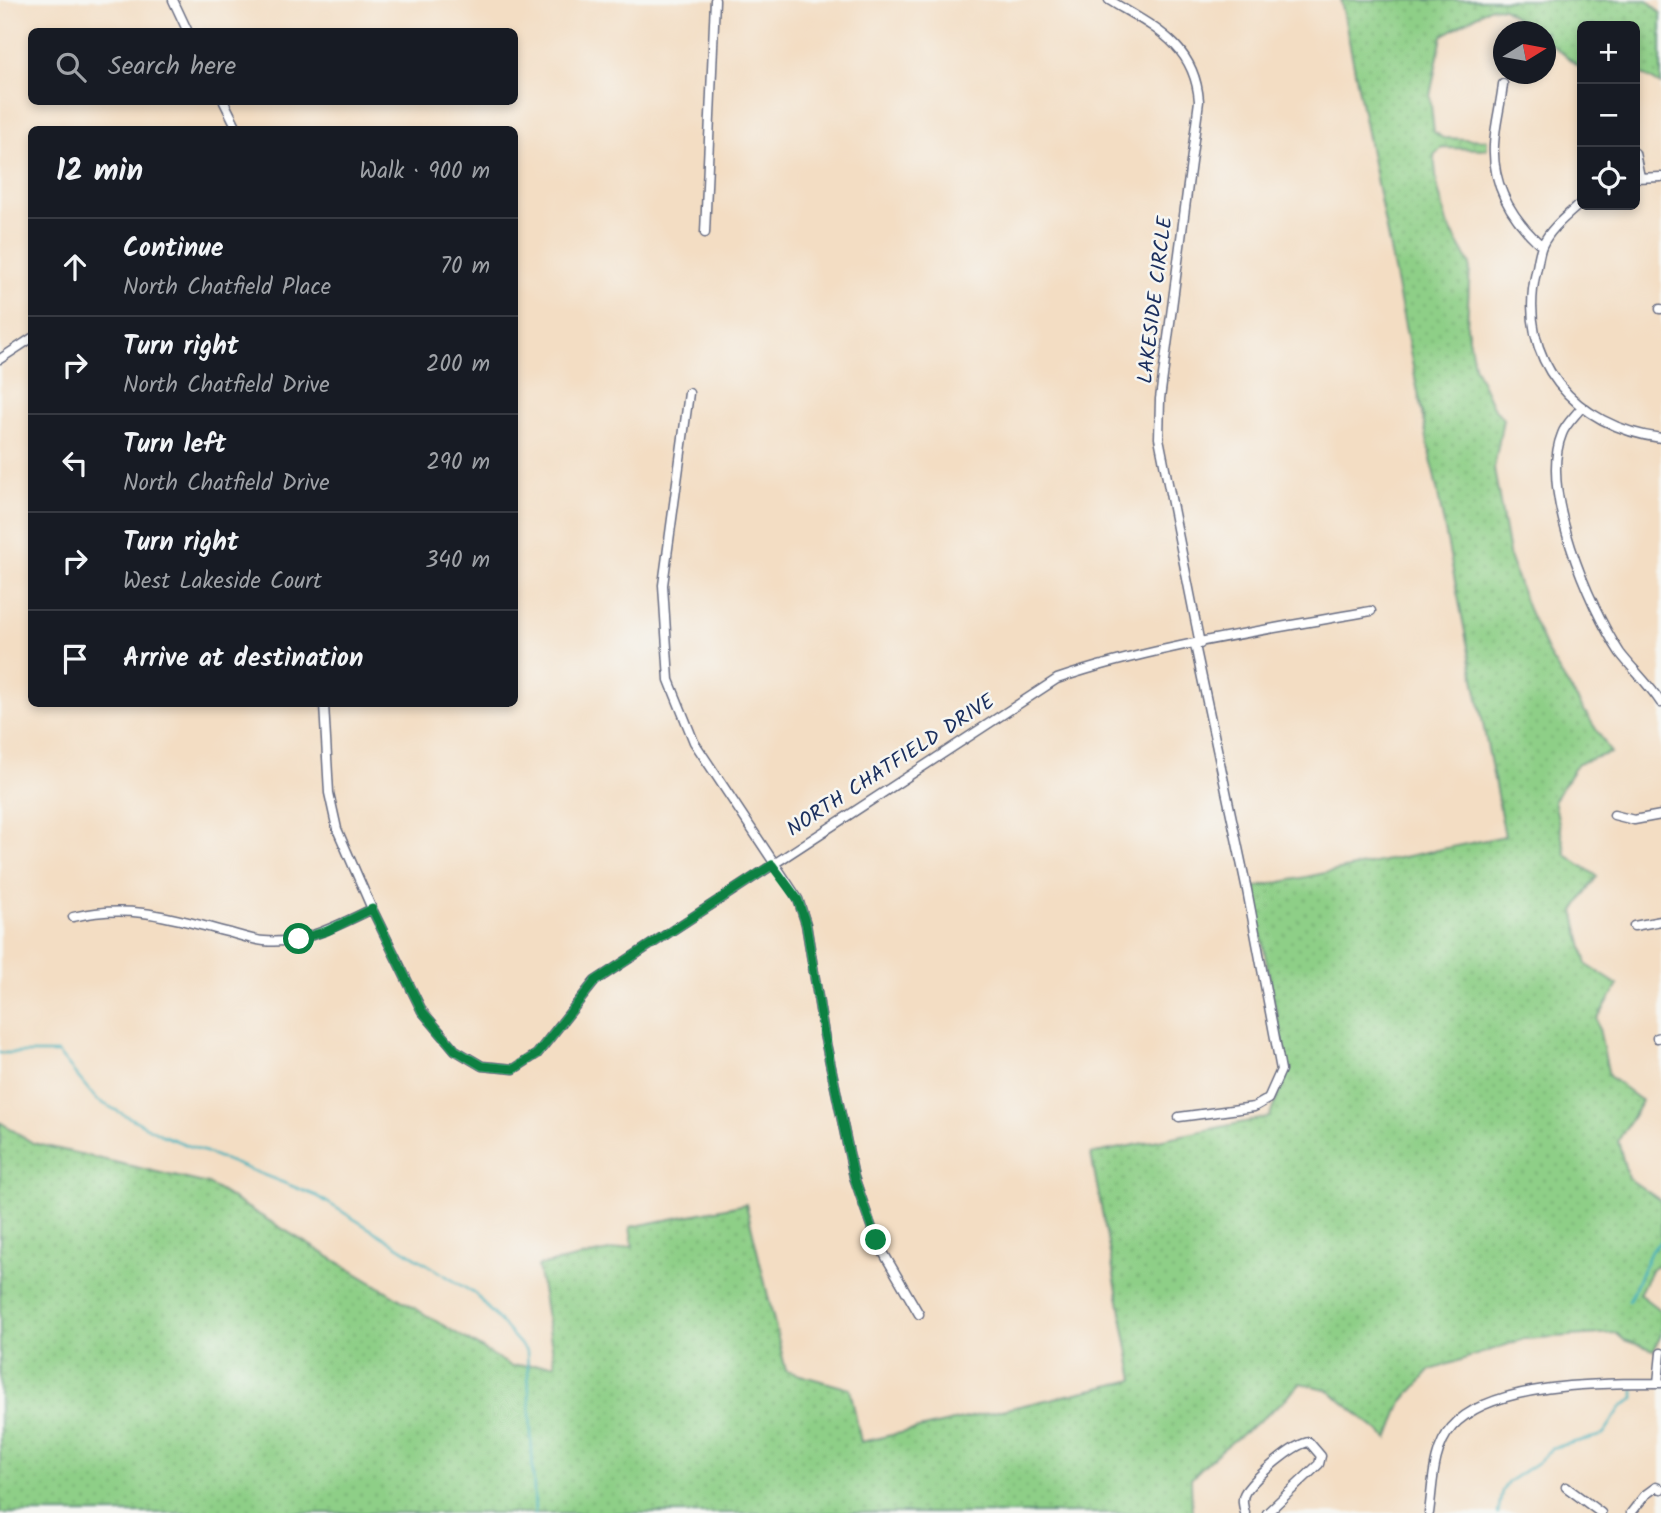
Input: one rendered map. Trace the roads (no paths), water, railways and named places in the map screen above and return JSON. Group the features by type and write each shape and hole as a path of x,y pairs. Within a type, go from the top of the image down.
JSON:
{"street":[{"path":"173,0 186,28"},
{"path":"705,233 715,0"},
{"name":"LAKESIDE CIRCLE","path":"1109,0 1182,51 1191,62 1198,86 1199,101 1160,399 1159,438 1281,1070 1268,1099 1254,1107 1179,1117"},
{"path":"1503,84 1494,146 1505,201 1522,227 1542,246"},
{"path":"226,105 236,126"},
{"path":"1640,178 1661,177"},
{"path":"1577,208 1542,246 1532,290 1532,329 1551,375 1581,408 1615,428 1661,438"},
{"path":"0,359 28,341"},
{"path":"688,393 663,584 669,680 694,742 772,865 798,900 806,924 824,1034 854,1177 876,1240 919,1314"},
{"path":"1581,408 1562,433 1555,468 1573,553 1587,596 1618,650 1661,703"},
{"name":"NORTH CHATFIELD DRIVE","path":"324,707 329,793 337,829 372,909 422,1011 455,1050 482,1066 514,1069 537,1054 595,981 1057,679 1089,668 1198,644 1371,611"},
{"path":"1614,815 1634,820 1661,815"},
{"path":"74,918 98,911 144,911 265,942 299,939 327,931 372,909"},
{"path":"1634,926 1661,921"},
{"path":"1429,1513 1437,1453 1451,1428 1471,1410 1492,1402 1573,1384 1659,1382 1661,1353"},
{"path":"1245,1513 1242,1502 1245,1492 1291,1450 1309,1442 1321,1455 1319,1464 1267,1513"},
{"path":"1566,1487 1601,1513"},
{"path":"1632,1513 1645,1495 1656,1487 1661,1489"}],"waterway":[{"path":"0,1053 58,1053 97,1100 162,1135 317,1196 475,1294 527,1352 535,1513"},
{"path":"1629,1301 1651,1251 1661,1241"},
{"path":"1498,1513 1502,1491 1508,1482 1538,1462 1552,1448 1603,1435 1622,1406 1634,1399 1634,1390"}]}
